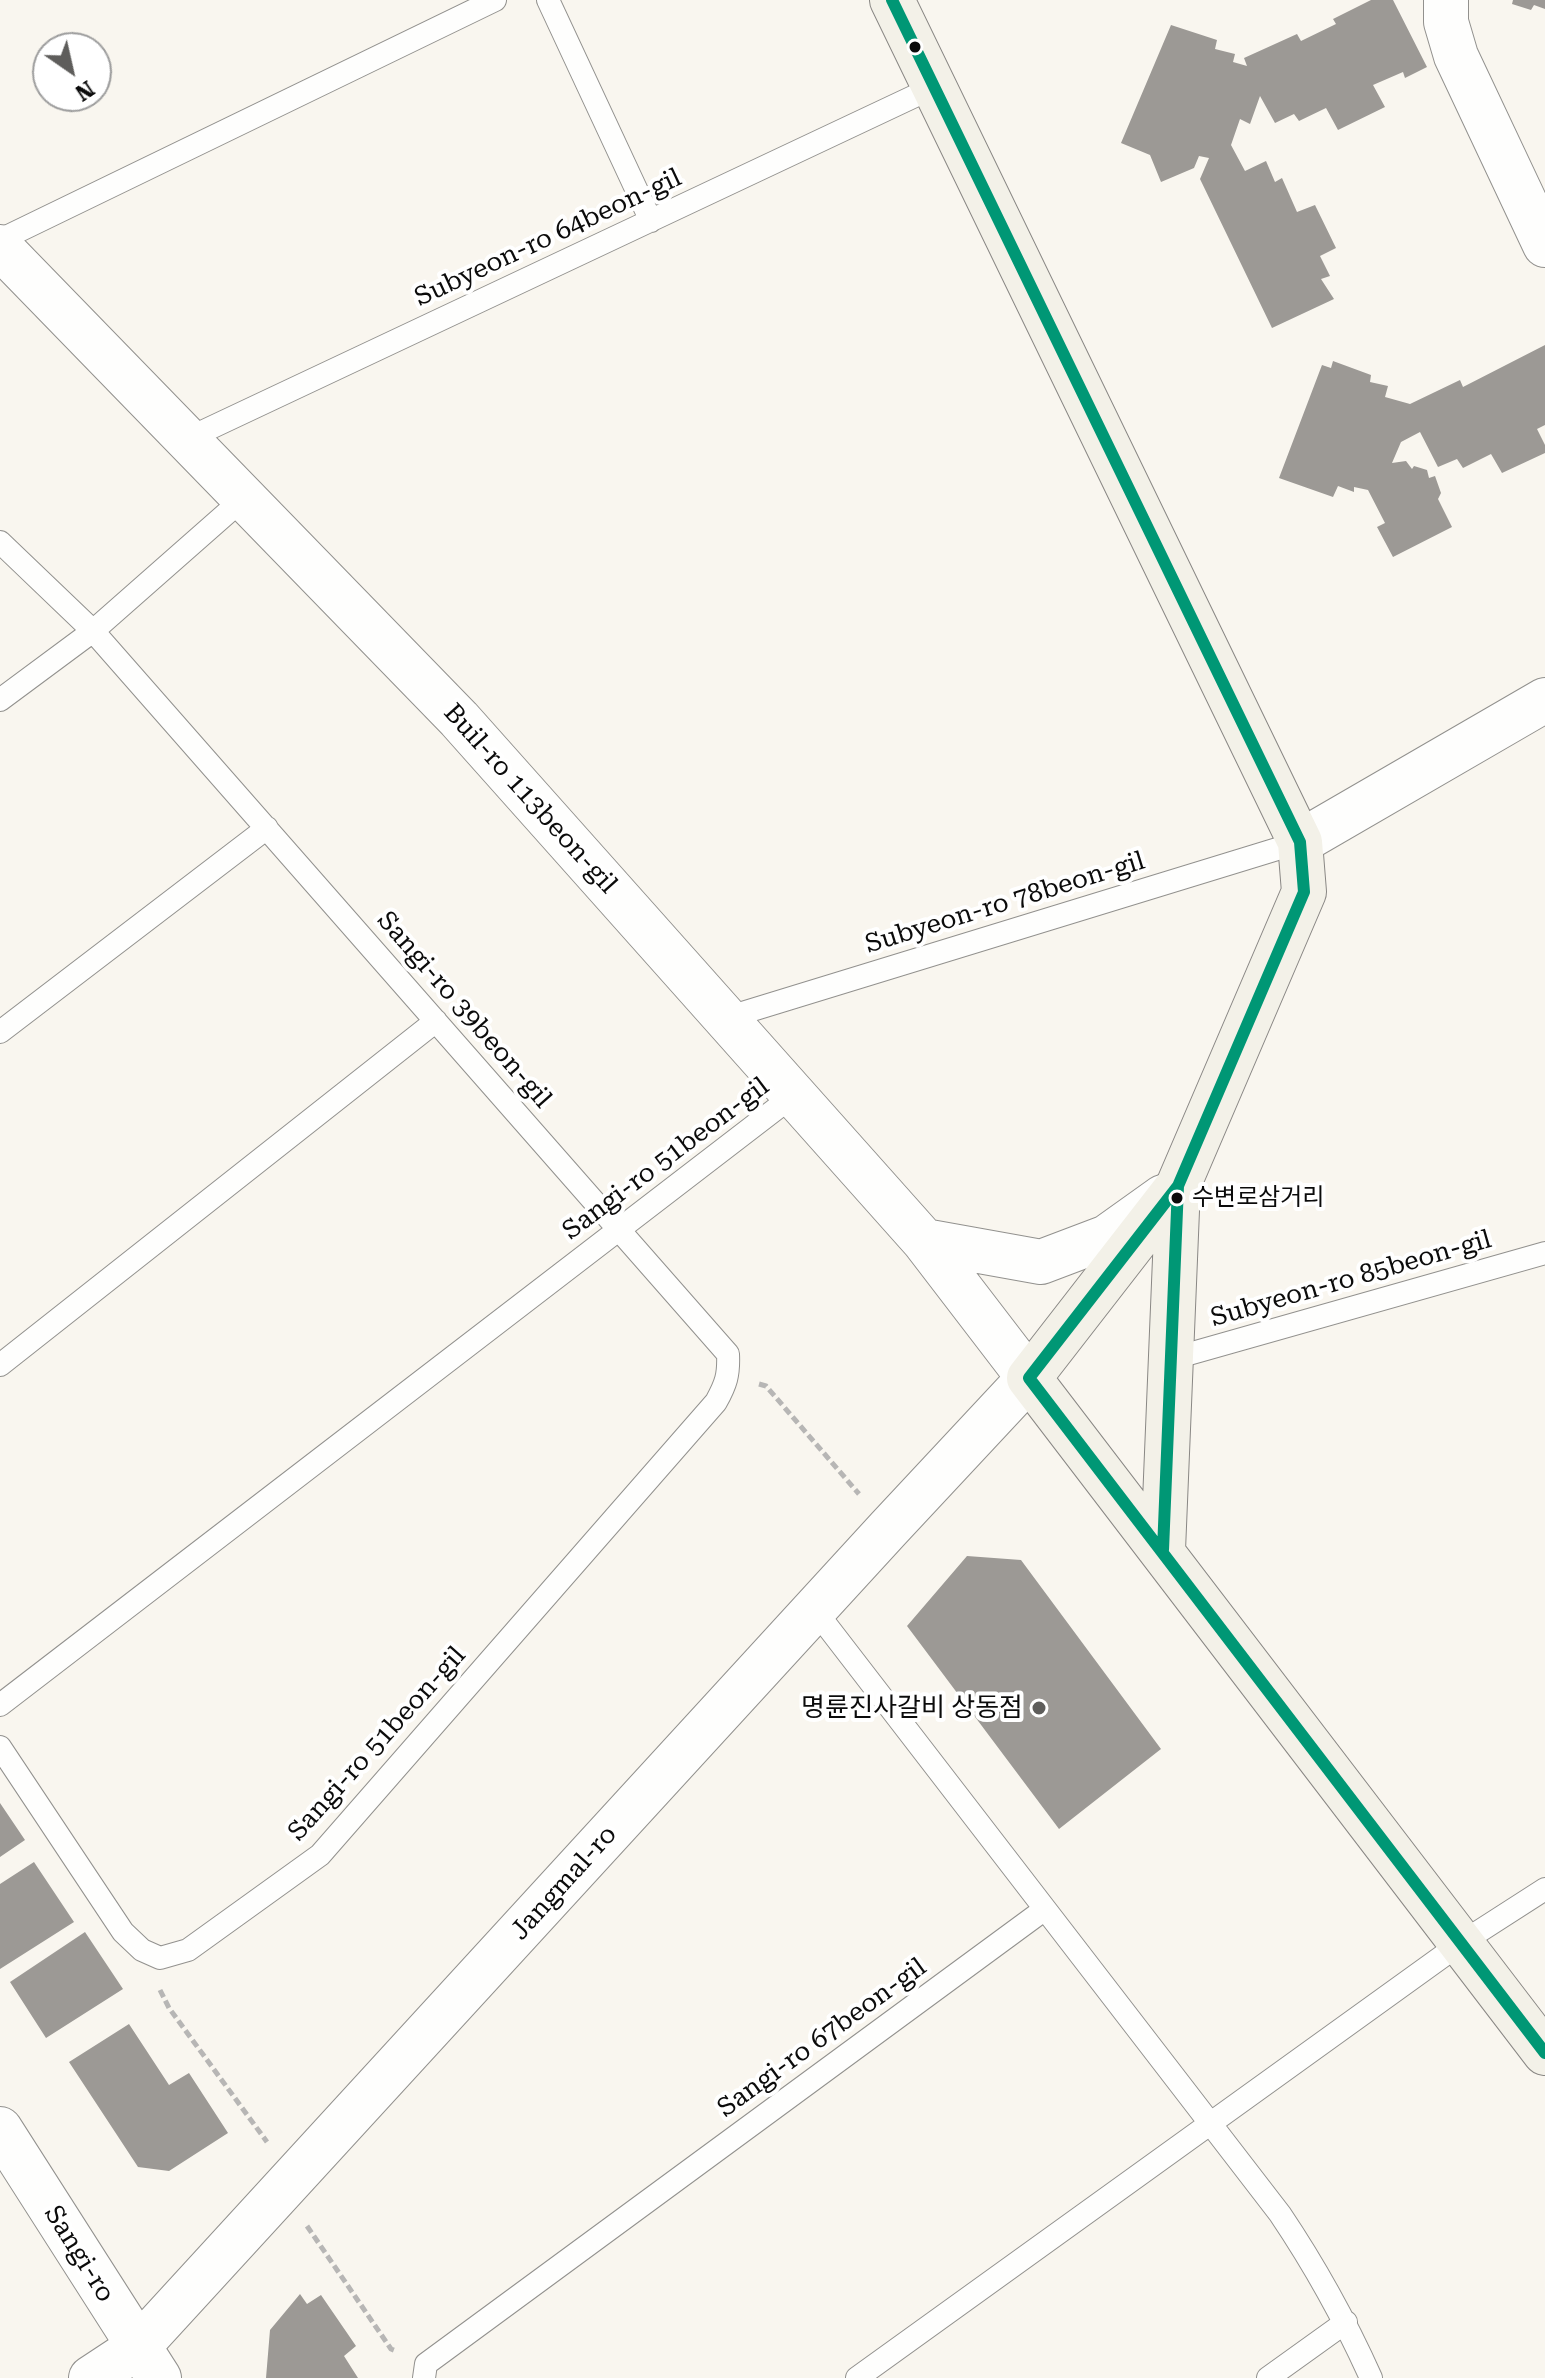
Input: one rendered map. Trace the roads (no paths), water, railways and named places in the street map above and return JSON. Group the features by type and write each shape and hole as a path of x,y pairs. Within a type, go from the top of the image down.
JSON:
{"main road":[{"path":"892,0 1300,842 1304,892 1178,1186 1029,1378 1545,2053"},
{"path":"1163,1550 1178,1186"}],"street":[{"path":"1446,0 1446,22 1456,56 1545,245"},
{"name":"Buil-ro 113beon-gil","path":"0,247 459,719 924,1241 1029,1378"},
{"path":"1300,842 1544,709"},
{"path":"924,1241 1041,1262 1107,1237 1178,1186"},
{"name":"Jangmal-ro","path":"91,2378 148,2363 288,2184 1029,1378"},
{"name":"Sangi-ro","path":"0,2129 148,2363"}],"lane":[{"path":"0,240 495,0"},
{"path":"548,0 651,221"},
{"name":"Subyeon-ro 64beon-gil","path":"187,439 934,87"},
{"path":"0,700 93,631 244,498"},
{"name":"Sangi-ro 39beon-gil","path":"0,542 93,631 619,1229 729,1364"},
{"path":"0,1032 267,828"},
{"name":"Subyeon-ro 78beon-gil","path":"726,1018 1300,842"},
{"path":"0,1365 436,1021"},
{"name":"Sangi-ro 51beon-gil","path":"0,1705 794,1095"},
{"name":"Subyeon-ro 85beon-gil","path":"1171,1359 1545,1253"},
{"name":"Sangi-ro 51beon-gil","path":"0,1747 123,1932 142,1950 160,1958 188,1950 320,1855 716,1402 729,1380 729,1364"},
{"path":"814,1609 1280,2214 1346,2322 1371,2378"},
{"path":"857,2378 1461,1943 1545,1889"},
{"name":"Sangi-ro 67beon-gil","path":"425,2371 1045,1909"},
{"path":"1268,2378 1346,2322"}],"place":[{"name":"수변로삼거리","path":"1177,1198"},
{"name":"명륜진사갈비 상동점","path":"1039,1708"}]}
